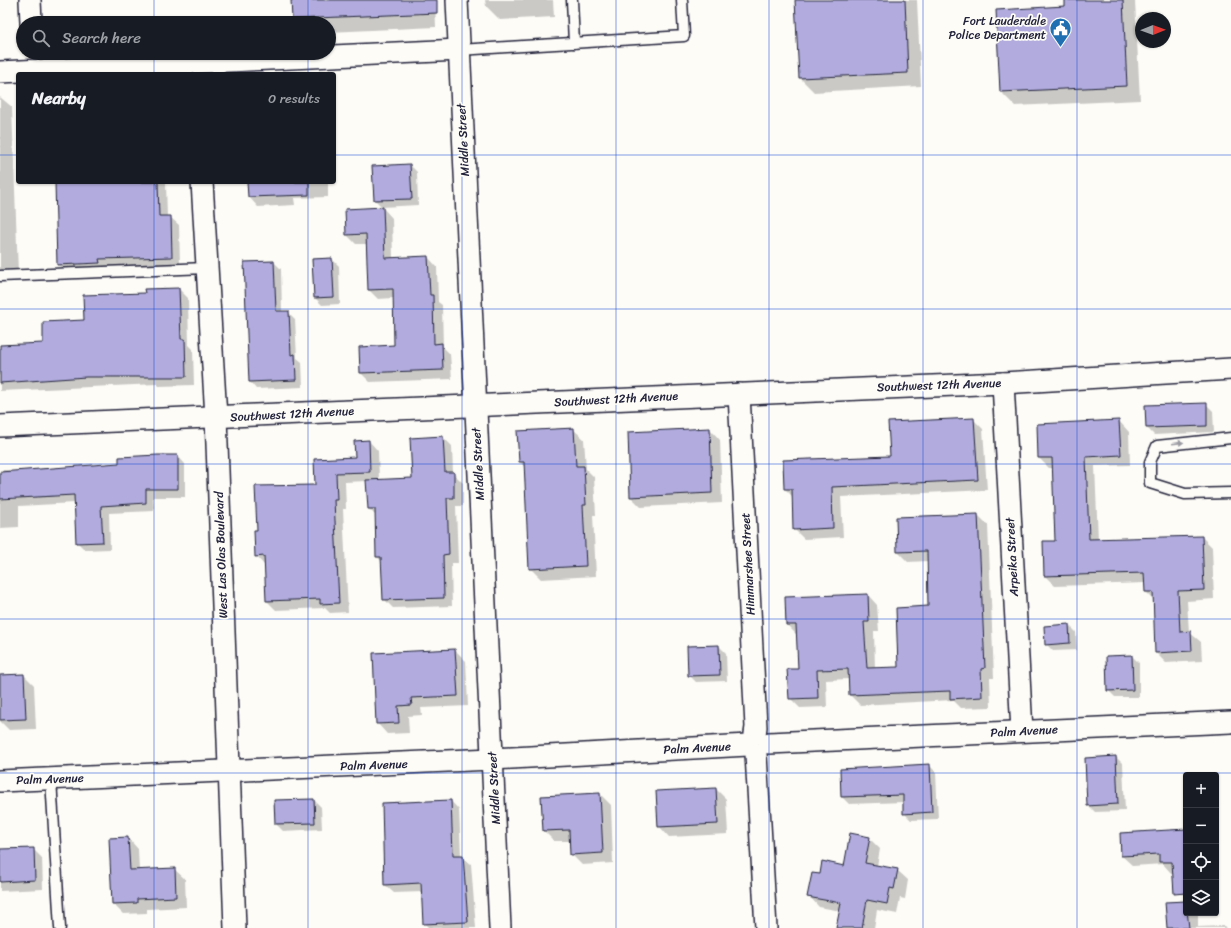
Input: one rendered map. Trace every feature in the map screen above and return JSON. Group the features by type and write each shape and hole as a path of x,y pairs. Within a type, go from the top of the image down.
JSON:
{"street":[{"path":"30,0 31,16"},
{"name":"Middle Street","path":"457,0 500,928"},
{"path":"336,59 459,50"},
{"path":"0,72 33,62 196,69 321,60"},
{"name":"West Las Olas Boulevard","path":"202,184 216,417 235,928"},
{"name":"Southwest 12th Avenue","path":"0,426 1003,382 1231,369"},
{"name":"Arpeika Street","path":"1003,382 1022,731"},
{"name":"Himmarshee Street","path":"739,394 766,928"},
{"name":"Palm Avenue","path":"0,781 51,780 492,759 757,744 1231,722"}],"lane":[{"path":"572,0 574,43"},
{"path":"459,50 684,36 682,0"},
{"path":"0,276 208,268"},
{"path":"1231,438 1157,446 1150,462 1150,483 1185,494 1231,493"},
{"path":"51,780 60,928"}],"building":[{"path":"291,0 437,0 437,13 336,17 292,16"},
{"path":"795,0 905,0 908,73 799,78"},
{"name":"Fort Lauderdale Police Department","path":"1065,0 1123,0 1127,86 1000,92 996,10 1065,6"},
{"path":"410,164 412,199 374,200 372,166"},
{"path":"55,184 158,184 159,216 171,216 172,257 99,259 100,263 57,265"},
{"path":"247,184 309,184 309,195 248,197"},
{"path":"383,207 385,258 428,256 430,295 433,295 434,344 442,343 443,370 360,373 359,347 394,345 393,289 368,290 366,234 346,235 345,209"},
{"path":"332,258 334,297 314,298 312,259"},
{"path":"274,261 276,311 289,311 291,355 295,354 296,380 249,382 244,262"},
{"path":"179,288 181,339 185,339 186,377 86,377 0,383 0,345 43,343 43,322 84,320 83,295 145,293 144,289"},
{"path":"1207,403 1207,426 1146,428 1145,405"},
{"path":"974,418 978,480 832,487 833,528 793,530 792,489 784,489 783,460 890,456 888,422"},
{"path":"1119,420 1121,455 1086,457 1089,539 1202,536 1204,590 1178,591 1180,632 1191,631 1192,651 1155,653 1153,592 1145,592 1144,573 1044,576 1043,541 1055,541 1052,458 1038,458 1037,424"},
{"path":"574,428 576,466 584,466 586,505 583,505 586,566 529,569 524,462 519,462 517,431"},
{"path":"710,428 712,493 630,497 628,432"},
{"path":"443,436 445,472 454,472 454,498 447,498 449,554 443,555 444,598 383,600 381,557 376,557 375,509 368,509 366,480 412,478 410,438"},
{"path":"369,440 370,472 336,473 337,500 334,500 339,603 320,604 320,599 266,601 264,556 255,557 254,530 257,530 255,486 315,485 314,459 355,457 354,441"},
{"path":"178,455 178,489 146,489 146,503 101,506 103,542 76,543 74,495 0,499 0,472 119,463 119,457"},
{"path":"978,514 985,668 981,669 982,697 950,699 950,691 849,695 848,669 817,670 818,698 789,699 787,669 798,669 796,625 786,625 785,597 868,594 869,622 864,622 867,668 898,667 896,608 928,606 927,551 897,552 896,517"},
{"path":"1069,624 1070,643 1045,645 1044,626"},
{"path":"719,645 720,675 688,676 687,646"},
{"path":"455,649 458,696 411,698 412,705 398,706 399,723 376,724 373,653"},
{"path":"1132,655 1133,690 1107,691 1106,656"},
{"path":"24,674 26,719 0,720 0,675"},
{"path":"1116,756 1118,804 1087,806 1085,758"},
{"path":"930,764 932,812 903,814 903,795 841,797 840,769"},
{"path":"716,788 718,824 658,827 656,791"},
{"path":"600,793 603,853 570,855 569,830 543,831 541,796"},
{"path":"314,799 315,823 275,824 274,800"},
{"path":"451,800 453,855 463,855 468,922 423,924 421,883 384,885 382,803"},
{"path":"1183,829 1183,893 1174,894 1172,862 1159,862 1159,854 1121,856 1120,833"},
{"path":"850,833 870,837 865,863 898,869 894,889 890,888 887,904 867,900 862,928 836,928 841,903 807,897 812,873 820,874 822,861 844,866"},
{"path":"128,837 130,870 175,868 176,897 137,899 137,903 112,904 109,838"},
{"path":"34,848 35,880 0,882 0,849"},
{"path":"1183,901 1183,916 1188,916 1189,928 1167,928 1165,902"}],"place":[{"name":"Fort Lauderdale Police Department","path":"1061,48"}]}
